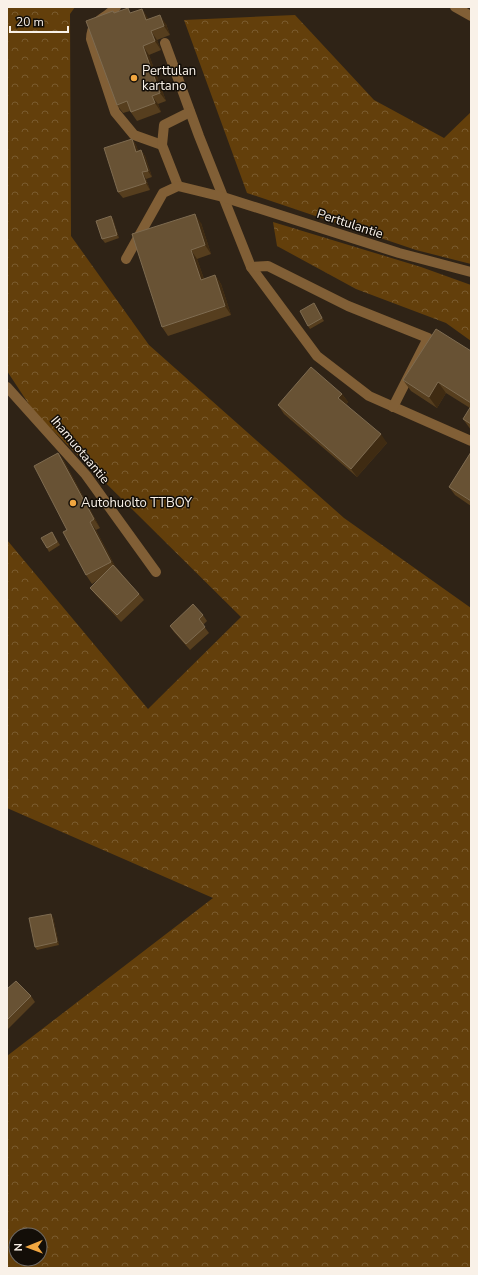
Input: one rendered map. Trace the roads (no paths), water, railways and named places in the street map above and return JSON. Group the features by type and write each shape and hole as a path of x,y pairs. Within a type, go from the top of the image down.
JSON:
{"street":[{"path":"116,7 111,13 94,25 91,29 91,39 115,112 134,135 162,145"},
{"path":"456,7 471,16"},
{"path":"165,43 190,112 251,267 317,356 369,396 471,441"},
{"path":"126,259 162,193 178,186 162,145 164,125 190,112"},
{"name":"Perttulantie","path":"178,186 223,197 399,253 471,272"},
{"path":"251,267 268,266 348,306 428,338 393,407"},
{"name":"Ihamuotaantie","path":"7,388 86,475 156,572"}],"place":[{"name":"Perttulan kartano","path":"134,78"},
{"name":"Autohuolto TTBOY","path":"73,503"}]}
